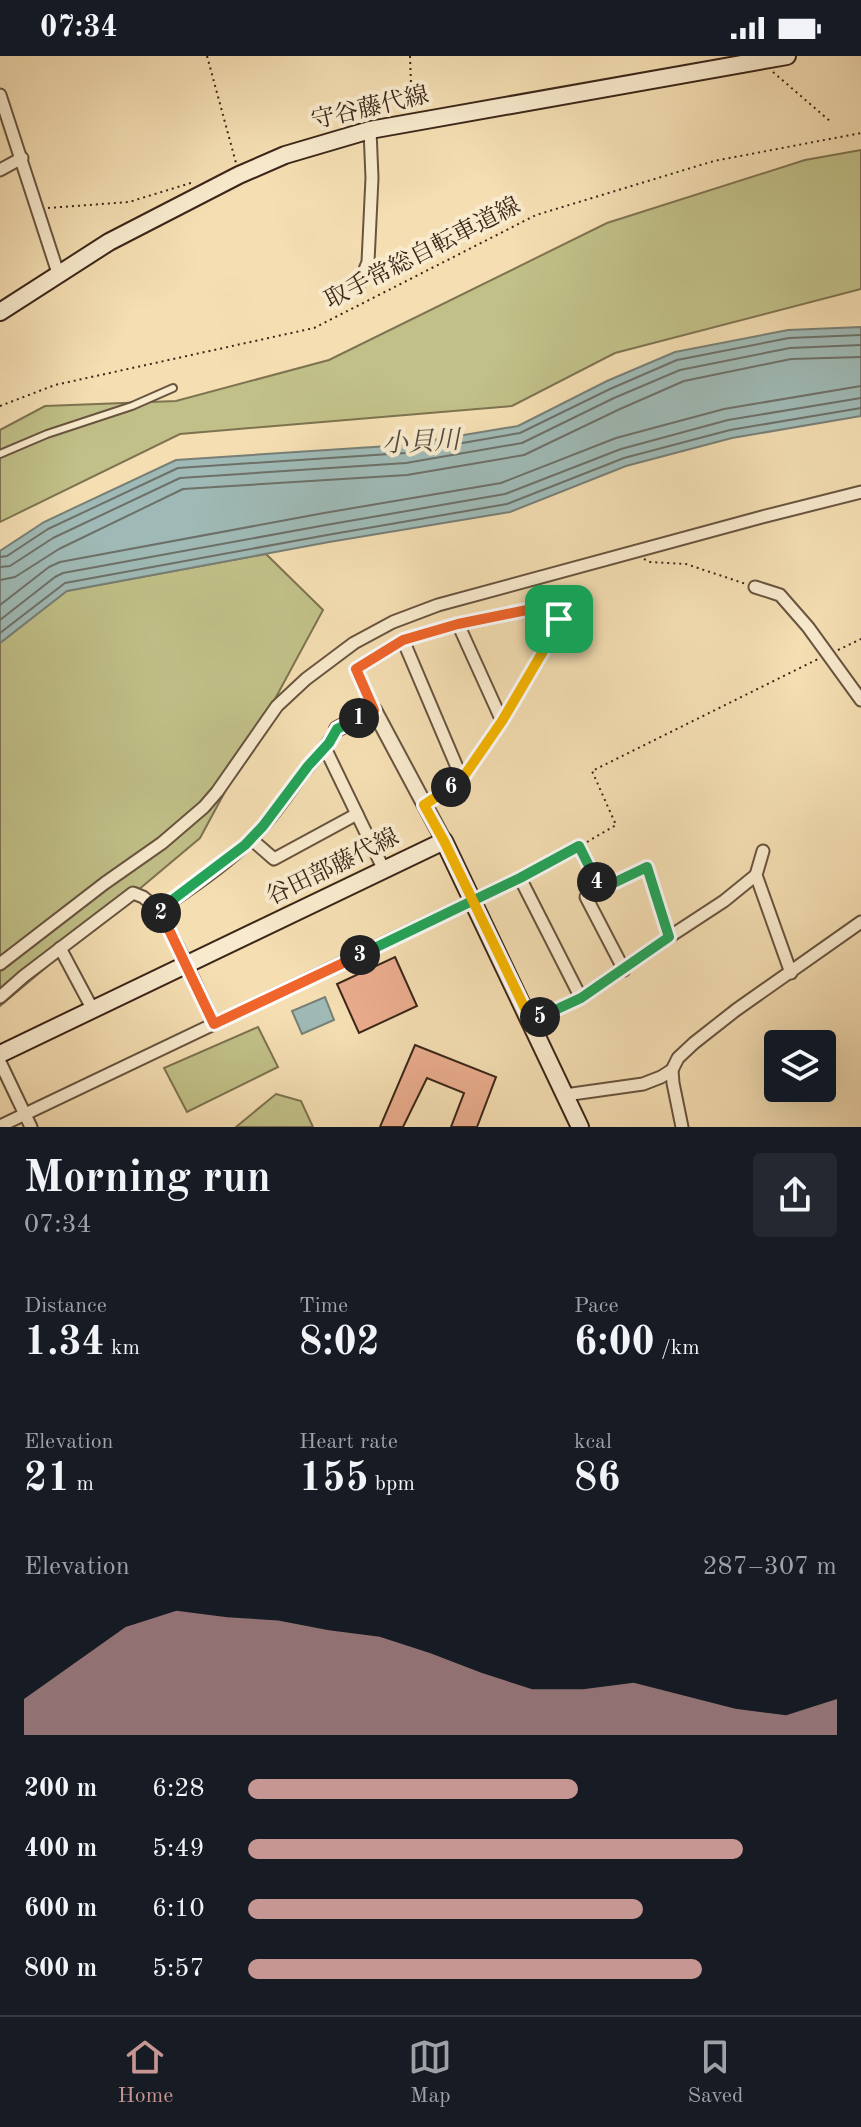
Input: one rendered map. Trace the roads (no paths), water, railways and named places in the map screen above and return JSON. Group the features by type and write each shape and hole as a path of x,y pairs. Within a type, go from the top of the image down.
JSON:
{"main road":[{"name":"守谷藤代線","path":"0,312 109,242 239,175 285,155 370,130 755,58 787,56"},
{"name":"谷田部藤代線","path":"0,1054 444,841"},
{"path":"444,841 580,1127"}],"street":[{"path":"0,95 58,273"},
{"path":"359,284 368,262 372,178 370,130"},
{"path":"0,170 22,158"},
{"path":"0,964 162,843 204,807 277,706 306,679 354,643 393,622 438,605 861,492"},
{"path":"755,587 780,595 859,692"},
{"path":"424,805 462,779 502,721 555,631 559,619 551,605 458,624 403,640 356,669 374,710 424,805 444,841"},
{"path":"458,624 502,721"},
{"path":"403,640 462,779"},
{"path":"159,910 251,839 337,729 374,710"},
{"path":"325,748 384,870"},
{"path":"251,839 274,859 357,814"},
{"path":"0,1126 473,901 579,846 601,889"},
{"path":"531,1021 581,998 724,901 756,875 763,851"},
{"path":"624,970 586,897 647,867 669,937"},
{"path":"756,875 791,973"},
{"path":"520,878 581,998"},
{"path":"0,997 133,893 159,910 214,1024"},
{"path":"565,1095 654,1081 672,1070 678,1058 694,1043 736,1010 861,922"},
{"path":"60,948 93,1010"},
{"path":"0,1062 31,1127"},
{"path":"672,1070 682,1127"}],"lane":[{"path":"0,454 173,388"}],"water":[{"name":"小貝川","path":"861,327 861,416 732,438 626,466 510,512 67,591 0,643 0,551 44,522 176,460 404,445 518,426 607,381 675,352 788,330"},
{"path":"325,997 334,1020 302,1034 292,1011"}]}
